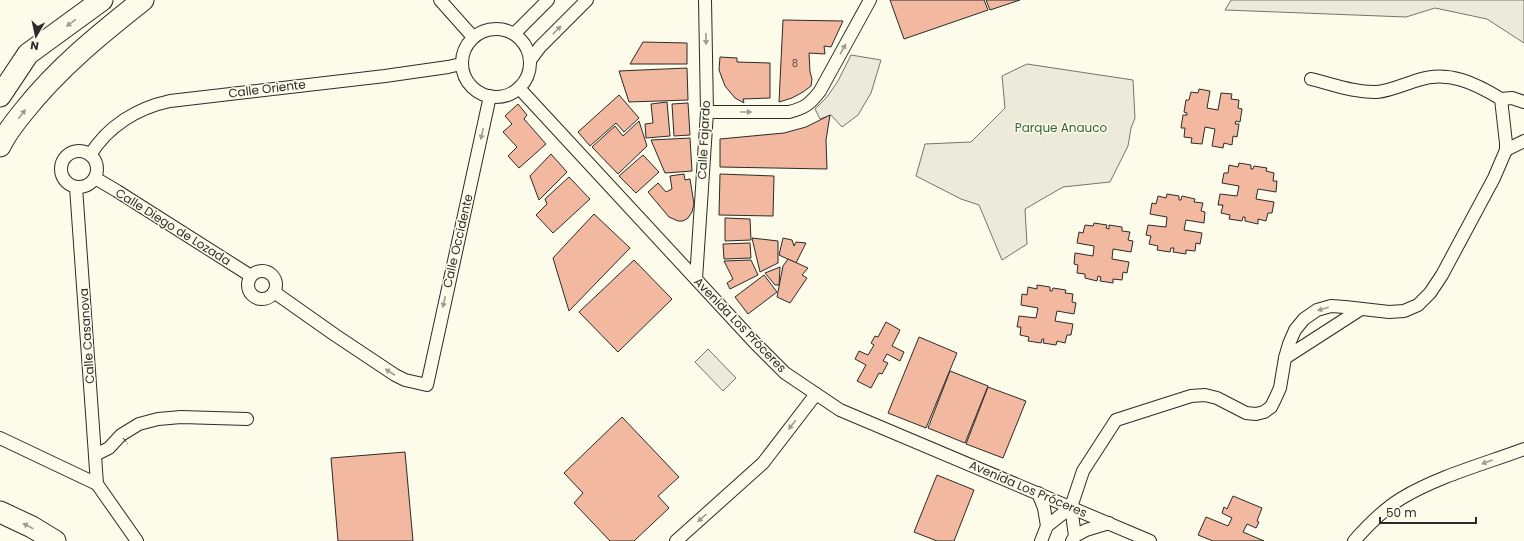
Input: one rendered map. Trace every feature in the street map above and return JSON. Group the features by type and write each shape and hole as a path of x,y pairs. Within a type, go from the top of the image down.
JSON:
{"highway":[{"path":"0,96 28,54 102,0"},
{"path":"0,146 6,135 42,88 74,57 143,0"},
{"path":"118,20 143,11 158,0"},
{"path":"0,512 32,527 55,541"}],"street":[{"path":"440,0 473,37"},
{"path":"514,33 548,0"},
{"path":"530,59 544,42 587,0"},
{"name":"Calle Fajardo","path":"696,279 707,112 705,0"},
{"path":"707,112 789,112 801,109 812,102 820,91 870,0"},
{"path":"497,28 514,33 525,44 530,59 529,75 519,88 511,94 501,97 481,94 473,89 467,82 461,64 462,54 466,45 480,32 497,28"},
{"name":"Calle Oriente","path":"90,155 119,123 130,115 158,103 401,74 461,64"},
{"path":"1311,79 1360,91 1378,92 1426,77 1444,76 1465,80 1484,89 1501,100 1512,98 1524,102"},
{"name":"Avenida Los Próceres","path":"519,88 755,343 785,372 840,410 1150,541"},
{"name":"Calle Occidente","path":"274,292 395,375 405,380 427,385 490,96"},
{"path":"1109,523 1086,530 1074,538 1071,507 1083,471 1116,420 1192,396 1205,395 1217,398 1246,413 1256,414 1264,412 1271,407 1280,388 1285,358 1295,330 1304,319 1316,310 1331,306 1389,312 1404,310 1418,305 1430,293 1442,275 1494,178 1506,150 1501,100"},
{"path":"1506,150 1524,141"},
{"path":"75,151 86,152 97,164 95,178 89,185 76,187 71,186 63,178 61,173 62,162 65,157 75,151"},
{"name":"Calle Diego de Lozada","path":"95,178 251,276"},
{"name":"Calle Casanova","path":"76,187 96,484"},
{"path":"260,271 271,274 275,280 274,292 265,299 254,297 248,288 248,282 251,276 260,271"},
{"path":"1285,358 1361,309"},
{"path":"676,541 763,463 816,394"},
{"path":"95,455 108,448 121,435 139,424 158,419 180,417 247,419"},
{"path":"0,438 96,484 137,541"},
{"path":"1354,541 1382,512 1402,498 1441,480 1524,449"},
{"path":"1038,493 1044,508 1047,526"},
{"path":"1041,541 1047,526 1071,507"}],"green space":[{"path":"1231,0 1524,0 1524,43 1487,19 1435,8 1406,17 1225,10"},
{"name":"Parque Anauco","path":"1027,64 1133,80 1135,118 1131,128 1128,146 1110,182 1063,187 1025,209 1027,244 1002,260 979,205 961,199 916,176 925,144 971,142 1005,108 1002,76"},
{"path":"708,349 736,378 723,391 695,362"}],"shaded area":[{"path":"851,55 881,60 871,93 858,115 842,127 831,115 820,119 815,109 827,97 838,81"}],"building":[{"path":"890,0 984,0 988,10 904,39"},
{"path":"986,0 1020,0 990,10"},
{"path":"783,20 843,21 831,47 824,46 825,54 809,53 812,79 811,86 792,98 779,102"},
{"path":"643,42 687,43 687,64 630,64"},
{"path":"720,57 737,58 737,62 770,63 770,98 743,99 744,103 735,98 725,86 719,70"},
{"path":"687,68 688,100 629,102 619,71"},
{"path":"1199,89 1210,91 1207,108 1218,110 1221,93 1232,94 1231,99 1239,100 1238,108 1242,109 1240,122 1236,121 1235,124 1239,124 1237,137 1233,136 1232,145 1224,143 1223,148 1212,146 1215,129 1205,127 1202,144 1191,143 1192,138 1184,137 1185,128 1181,128 1183,115 1187,115 1187,113 1184,112 1186,100 1189,100 1191,92 1198,93"},
{"path":"619,95 639,118 624,132 616,123 590,146 578,132"},
{"path":"667,102 670,136 646,138 645,124 653,123 651,104"},
{"path":"688,103 690,135 674,136 672,104"},
{"path":"518,104 527,115 524,119 546,144 519,168 508,156 517,147 503,132 512,124 505,116"},
{"path":"830,115 826,140 827,169 720,167 720,139 784,133 806,127"},
{"path":"639,121 647,146 618,174 592,147 615,126 623,136"},
{"path":"690,138 692,171 665,173 651,140"},
{"path":"551,154 567,172 539,200 530,176"},
{"path":"643,155 659,172 636,193 619,176"},
{"path":"1239,163 1251,165 1251,169 1253,169 1254,166 1267,168 1266,171 1274,173 1273,181 1277,181 1276,192 1258,189 1256,199 1274,202 1272,213 1268,213 1266,221 1258,219 1258,224 1245,221 1245,217 1243,217 1242,221 1229,219 1230,215 1221,213 1223,205 1218,205 1220,194 1237,196 1239,186 1222,183 1224,173 1228,173 1229,165 1238,167"},
{"path":"684,174 685,180 690,179 694,204 692,212 688,218 683,221 678,221 669,217 648,192 658,183 666,192 672,189 670,176"},
{"path":"720,174 774,176 773,216 719,215"},
{"path":"569,177 590,199 553,233 536,215 547,204 545,199"},
{"path":"1167,194 1179,196 1179,200 1181,200 1182,196 1195,199 1194,202 1203,203 1201,211 1205,212 1204,223 1186,220 1184,230 1202,233 1200,244 1196,243 1195,251 1186,250 1186,254 1173,252 1174,248 1171,248 1170,252 1157,250 1158,246 1149,244 1151,236 1146,235 1148,225 1166,227 1167,217 1150,214 1152,203 1156,204 1158,196 1166,198"},
{"path":"594,214 630,248 569,311 553,258"},
{"path":"725,218 750,219 751,240 725,241"},
{"path":"1094,223 1107,225 1106,228 1109,229 1109,225 1122,227 1122,231 1130,232 1128,240 1133,241 1131,252 1113,249 1112,259 1129,262 1127,273 1123,272 1122,280 1113,279 1113,283 1100,281 1101,277 1098,276 1097,281 1085,278 1085,274 1077,273 1078,265 1074,264 1075,253 1093,256 1094,246 1077,243 1079,232 1083,233 1085,225 1093,226"},
{"path":"752,238 778,241 778,263 760,272"},
{"path":"783,238 792,240 794,246 796,242 806,243 796,263 779,255"},
{"path":"750,243 751,258 724,259 723,244"},
{"path":"788,259 808,268 802,275 807,278 790,303 777,297 783,266"},
{"path":"634,260 672,299 618,352 579,312"},
{"path":"751,260 758,275 730,289 727,283 733,279 724,261"},
{"path":"780,267 779,285 775,285 765,273"},
{"path":"764,275 777,292 748,314 735,297"},
{"path":"1037,285 1050,287 1050,291 1052,291 1053,288 1066,290 1065,293 1073,294 1072,302 1076,303 1074,314 1057,311 1055,321 1073,324 1071,335 1067,335 1065,343 1057,341 1056,345 1043,343 1044,339 1042,339 1041,343 1028,341 1029,337 1020,335 1021,327 1017,327 1019,316 1036,318 1038,308 1021,305 1022,294 1027,295 1028,287 1037,289"},
{"path":"886,322 900,330 892,346 904,352 900,361 887,354 883,361 888,363 882,374 879,373 871,388 857,381 866,365 855,359 859,351 868,355 874,345 871,343 875,336 878,337"},
{"path":"919,337 957,353 926,428 888,413"},
{"path":"950,371 988,386 965,443 928,428"},
{"path":"988,387 1026,401 1003,458 966,444"},
{"path":"622,417 679,477 658,496 669,508 634,541 610,541 574,503 583,493 564,473"},
{"path":"405,452 413,541 338,541 331,458"},
{"path":"937,475 974,490 954,541 937,541 914,532"},
{"path":"1233,496 1262,508 1256,528 1247,524 1243,532 1264,541 1213,541 1198,535 1206,517 1228,526 1232,518 1222,513 1224,507 1227,509"}],"fence":[{"path":"123,438 128,444"}]}
